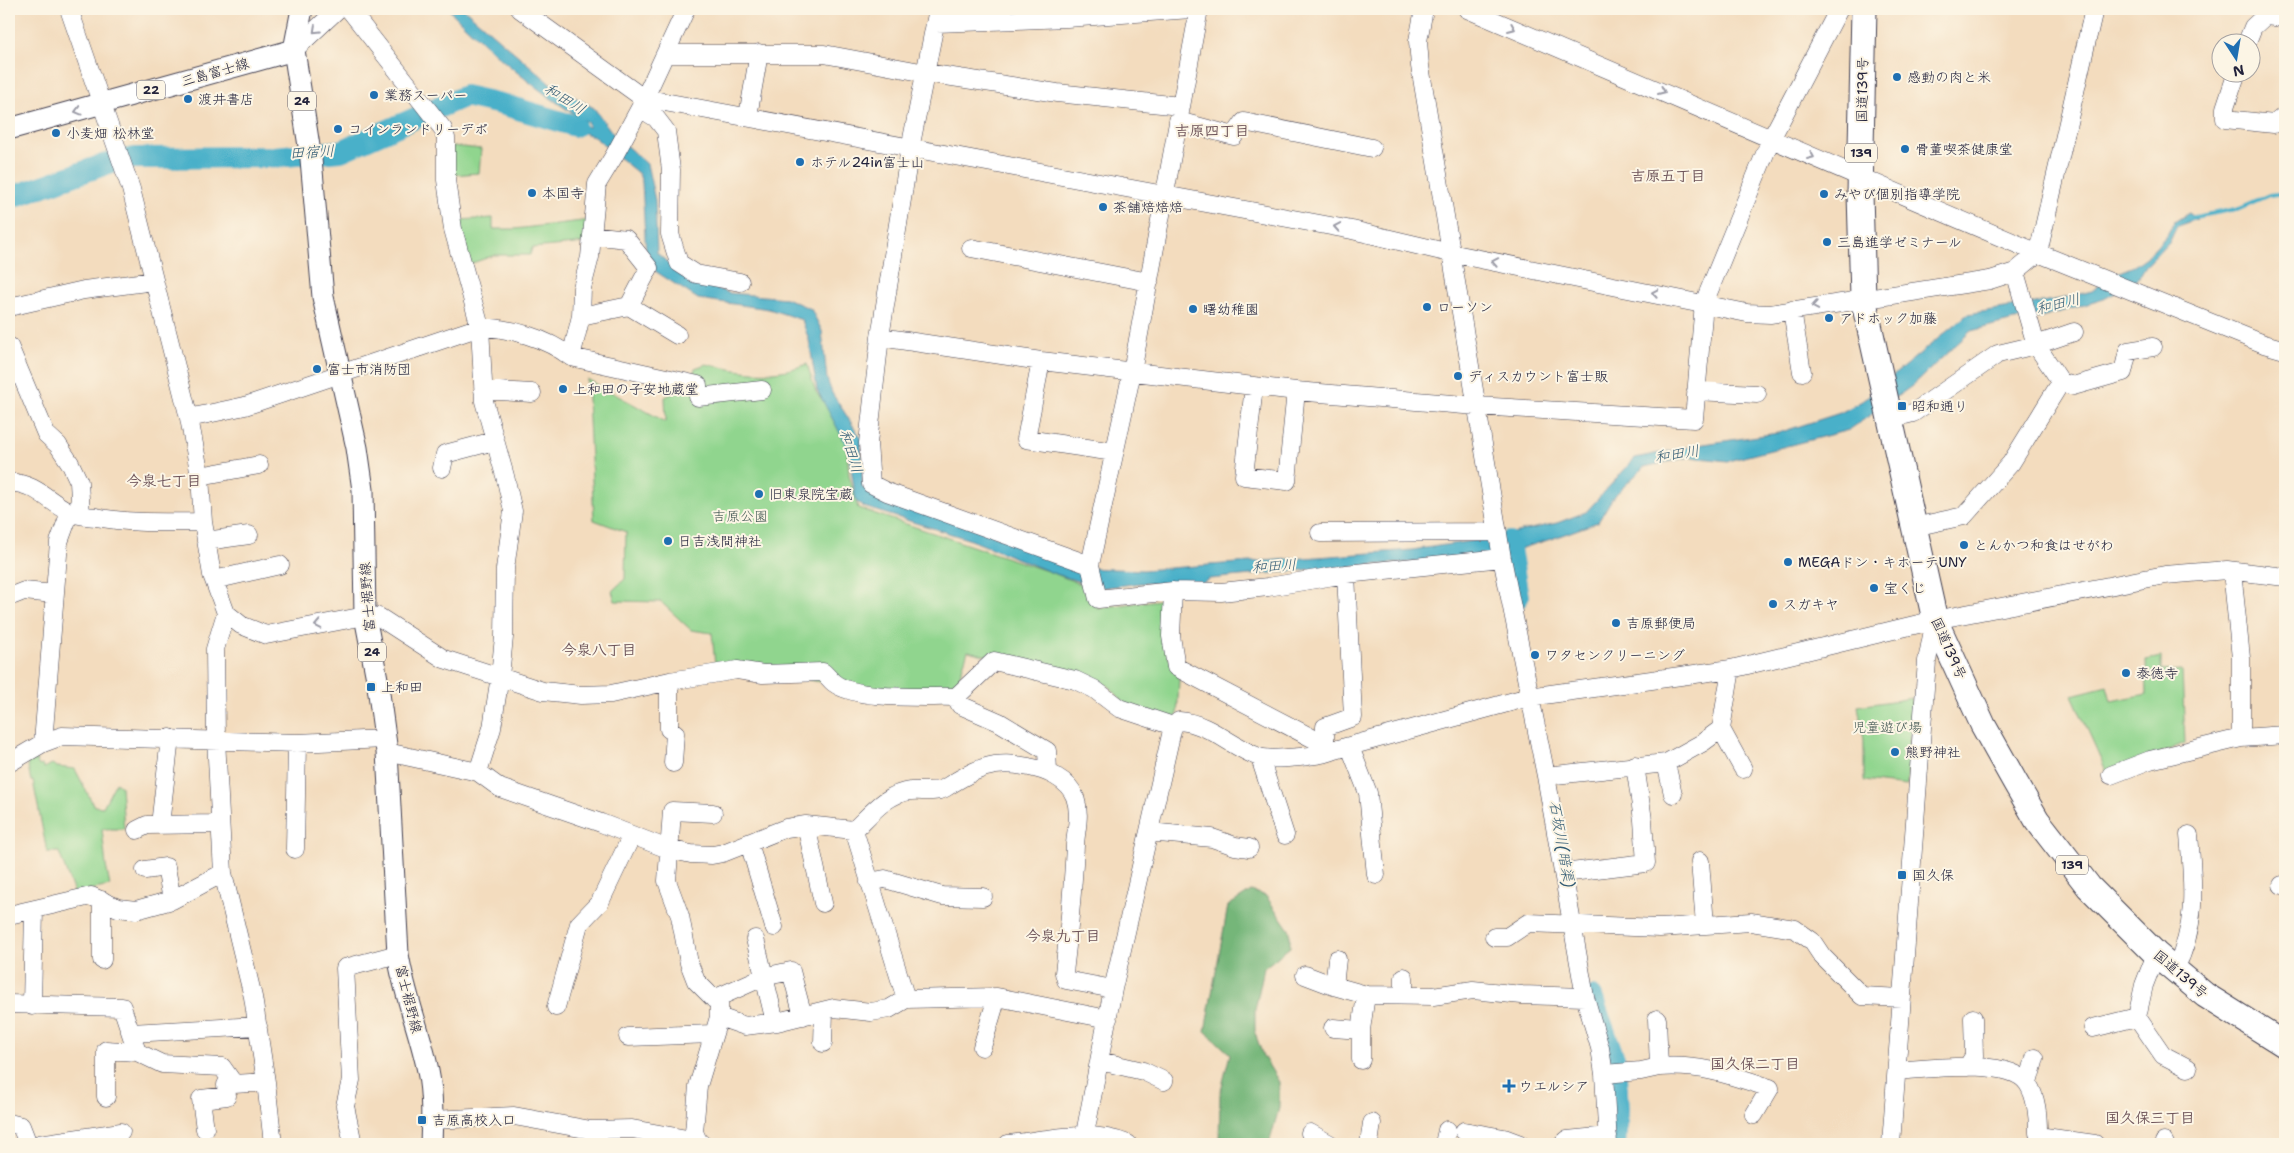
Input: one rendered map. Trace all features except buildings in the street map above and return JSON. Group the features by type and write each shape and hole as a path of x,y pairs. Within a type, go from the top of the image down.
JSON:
{"highway":[{"name":"国道139号","path":"1864,9 1860,176 1863,298 1887,414 1935,620 1983,725 2037,820 2089,887 2156,954 2205,995 2285,1045"}],"main road":[{"path":"294,50 302,9"},
{"name":"三島富士線","path":"9,129 294,50"},
{"name":"富士裾野線","path":"294,50 310,155 323,298 357,448 363,490 365,616 386,746 398,954 403,980 428,1072 432,1120 431,1144"}],"street":[{"path":"69,9 131,189 189,418 200,476 203,522 214,580 226,613 241,625 266,635 365,616 379,617 444,659 543,691 581,695 611,694 669,681 737,670 763,674 823,672 835,684 863,693 888,696 956,697 994,661 1075,680 1094,689 1119,708 1173,726"},
{"path":"294,50 338,9"},
{"path":"349,9 443,129 446,138 446,180 453,229 480,327 482,390 513,511 505,569 504,637 500,676 492,728 478,772"},
{"path":"520,9 642,103 656,118 666,131 672,170 670,234 679,263 696,274 740,282"},
{"path":"571,357 581,316 582,288 590,257 597,184 642,103 686,9"},
{"path":"1090,565 887,492 872,484 868,443 880,337 910,149 937,16 1191,9"},
{"path":"1200,9 1132,372 1090,565 1098,599 1173,591 1230,591 1346,574 1502,558"},
{"path":"1424,9 1418,41 1420,66 1450,253 1502,558 1535,696 1577,924 1585,997 1600,1048 1604,1074 1608,1140 1566,1140 1562,1144"},
{"path":"1467,9 2038,253 2264,344 2285,350"},
{"path":"880,337 1041,361 1296,391 1476,406 1694,419 1704,303 1771,139 1839,9"},
{"path":"642,103 748,116 910,149 1041,171 1164,196 1352,230 1450,253 1747,313 1770,314 1863,298 1990,280 2015,272 2038,253 2094,9"},
{"path":"2251,32 2253,27 2265,16 2285,18"},
{"path":"748,116 759,53"},
{"path":"666,54 824,54 926,73 1179,114 1234,136 1244,122 1372,148"},
{"path":"2234,82 2225,108 2226,119 2274,124 2285,114"},
{"path":"592,235 626,239 649,268 629,306"},
{"path":"971,248 1149,282"},
{"path":"2015,272 2036,345 2060,382 2073,386 2124,372 2128,352 2153,347"},
{"path":"9,307 84,290 154,281"},
{"path":"581,316 629,306 677,335"},
{"path":"1792,310 1802,372"},
{"path":"189,418 245,406 480,327 497,328 529,336 557,346 571,357 698,385 698,397 762,390"},
{"path":"1887,414 1913,413 1998,354 2036,345 2074,332"},
{"path":"9,346 46,434 62,451 79,482 76,514 59,542 43,743"},
{"path":"1041,361 1026,439 1114,452"},
{"path":"1914,527 1964,516 2011,463 2060,382"},
{"path":"1254,386 1244,476 1286,481 1296,391"},
{"path":"482,390 532,393"},
{"path":"1696,391 1757,394"},
{"path":"442,468 445,454 494,441"},
{"path":"200,476 259,465"},
{"path":"9,482 24,484 44,493 76,514 126,523 203,522"},
{"path":"1320,533 1498,532"},
{"path":"206,541 249,535"},
{"path":"214,580 280,565"},
{"path":"2232,571 2241,658 2241,738"},
{"path":"1084,1140 1114,990 1173,726 1179,721 1192,722 1260,758 1325,755 1337,748 1535,696 1731,669 1935,620 2165,575 2232,571 2285,577"},
{"path":"1346,574 1354,717 1325,727 1368,793 1376,875"},
{"path":"9,597 24,591 54,594"},
{"path":"1173,591 1171,636 1176,667 1337,748"},
{"path":"226,613 215,649 219,824 223,873 253,997 273,1144"},
{"path":"1891,1144 1927,660 1935,620"},
{"path":"1731,669 1721,729 1743,769"},
{"path":"669,681 669,729 675,733 674,763"},
{"path":"956,697 960,705 999,722 1047,751 1048,771"},
{"path":"1550,776 1666,763 1702,743 1721,729"},
{"path":"2111,775 2150,760 2241,738 2285,735"},
{"path":"9,763 43,743 62,736 216,739 386,746 478,772 500,788 668,849 712,855 723,853 786,828 806,826 854,830 889,797 910,791 943,790 957,779 978,768 1010,763 1048,771 1074,795 1079,823 1076,836 1071,915 1064,973 1066,980 1114,990"},
{"path":"160,825 170,738"},
{"path":"296,850 297,743"},
{"path":"1260,758 1285,835"},
{"path":"1666,763 1673,794"},
{"path":"1567,872 1646,863 1643,820 1635,765"},
{"path":"700,1143 694,1132 698,1086 719,1017 719,1004 696,982 689,963 680,916 666,881 672,811 714,813"},
{"path":"137,830 147,825 219,824"},
{"path":"806,826 823,903"},
{"path":"854,830 906,999"},
{"path":"1149,832 1212,838 1235,846 1249,848"},
{"path":"556,1007 578,924 600,902 632,835"},
{"path":"2175,969 2182,956 2194,903 2189,835"},
{"path":"749,843 774,928"},
{"path":"1700,861 1705,925"},
{"path":"146,870 166,867 172,900"},
{"path":"9,915 91,896 118,908 136,910 172,900 223,873"},
{"path":"869,882 885,879 942,896 983,897"},
{"path":"102,900 102,960"},
{"path":"32,1006 34,909"},
{"path":"1494,937 1508,937 1528,923 1660,928 1751,922 1794,929 1812,941 1822,956 1862,996 1902,998"},
{"path":"755,939 775,1022"},
{"path":"353,1144 345,1106 351,1080 345,968 398,954"},
{"path":"2156,954 2144,985 2137,1017 2163,1055 2188,1068"},
{"path":"1334,986 1337,959"},
{"path":"714,999 763,977 791,971 803,1016"},
{"path":"1305,974 1334,986 1366,995 1433,996 1474,990 1522,995 1585,997"},
{"path":"1404,977 1404,996"},
{"path":"1361,1060 1361,1030 1366,995"},
{"path":"719,1017 745,1026 775,1022 834,1008 871,1012 889,1009 906,999 997,997 1108,1019"},
{"path":"982,1047 997,997"},
{"path":"9,1004 122,1007 137,1052"},
{"path":"823,1043 824,1011"},
{"path":"2093,1028 2137,1017"},
{"path":"1967,1067 1974,1056 1973,1018"},
{"path":"1656,1019 1659,1067"},
{"path":"131,1033 258,1026"},
{"path":"1333,1028 1361,1030"},
{"path":"628,1038 713,1034"},
{"path":"106,1097 106,1050 137,1052 162,1064 222,1067 234,1084"},
{"path":"2035,1058 2028,1082 2037,1108 2038,1132 2045,1137 2096,1144"},
{"path":"1100,1061 1143,1071 1164,1081"},
{"path":"1604,1074 1659,1067 1707,1068 1770,1088 1754,1115"},
{"path":"1897,1071 1986,1067 2009,1071 2028,1082"},
{"path":"205,1129 201,1099 227,1096 226,1085 266,1082"},
{"path":"432,1120 514,1116 591,1130 632,1129 700,1143"},
{"path":"9,1123 21,1126 28,1144"},
{"path":"1369,1144 1372,1123"},
{"path":"39,1144 122,1132"},
{"path":"1310,1133 1330,1144"},
{"path":"1451,1135 1504,1138 1520,1144"},
{"path":"1008,1144 1116,1139 1128,1144"}],"green space":[{"path":"452,146 481,149 479,173 453,175"},
{"path":"493,218 493,229 515,229 590,220 586,243 532,248 530,255 495,255 467,265 459,220"},
{"name":"吉原公園","path":"706,364 745,371 769,372 807,364 816,392 845,427 849,475 858,508 1078,583 1100,588 1097,608 1166,599 1166,651 1179,680 1177,718 1126,705 1109,686 968,651 952,698 872,690 715,665 712,633 691,630 661,602 615,601 612,591 625,579 626,532 594,520 587,379 666,422 665,397 691,385 695,368"},
{"path":"2161,657 2161,671 2182,670 2185,743 2108,775 2072,695 2107,686 2111,701 2147,694 2146,660"},
{"name":"児童遊び場","path":"1912,698 1907,786 1864,781 1864,740 1858,706"},
{"path":"36,760 39,766 42,765 44,768 52,764 57,767 75,769 94,806 103,807 116,782 121,786 124,829 102,829 110,886 74,893 59,852 47,852 33,781 31,781 27,763"},
{"path":"1251,891 1266,896 1290,931 1290,947 1264,968 1255,1010 1255,1033 1263,1056 1279,1082 1279,1108 1269,1144 1219,1144 1220,1094 1230,1054 1205,1031 1228,906"}],"water":[{"path":"448,9 464,9 550,83 594,108 614,135 647,164 655,200 657,253 683,276 729,293 786,298 811,309 822,331 827,379 832,393 861,438 863,488 1085,568 1143,570 1412,550 1491,538 1557,523 1586,512 1635,458 1704,444 1778,433 1840,413 1862,401 1968,314 2060,299 2092,291 2112,275 2134,266 2148,256 2167,235 2174,222 2189,213 2197,219 2177,226 2170,241 2145,267 2138,279 2104,299 2041,318 2014,320 1971,331 1912,386 1849,430 1728,461 1690,457 1644,467 1613,497 1598,522 1551,539 1513,551 1447,560 1324,568 1209,579 1199,585 1141,583 1100,588 1053,573 971,540 864,507 856,501 848,448 817,390 809,340 802,320 769,309 698,299 655,271 646,256 642,182 639,174 593,136 544,120 545,116 589,127 587,122 549,97 514,70"}],"waterway":[{"name":"田宿川","path":"9,198 112,162 135,158 274,157 341,151 465,96 501,104 575,126"},
{"name":"和田川","path":"2189,218 2237,209 2269,195 2285,193"},
{"name":"石坂川(暗渠)","path":"1509,542 1518,597"},
{"name":"石坂川(暗渠)","path":"1592,997 1615,1061 1618,1109 1615,1144"}],"place":[{"name":"感動の肉と米","path":"1897,77"},
{"name":"業務スーパー","path":"374,95"},
{"name":"渡井書店","path":"188,99"},
{"name":"コインランドリーデポ","path":"338,129"},
{"name":"小麦畑 松林堂","path":"56,133"},
{"name":"骨董喫茶健康堂","path":"1905,149"},
{"name":"ホテル24in富士山","path":"800,162"},
{"name":"本国寺","path":"532,193"},
{"name":"みやび個別指導学院","path":"1824,194"},
{"name":"茶舗焙焙焙","path":"1103,207"},
{"name":"三島進学ゼミナール","path":"1827,242"},
{"name":"ローソン","path":"1427,307"},
{"name":"曙幼稚園","path":"1193,309"},
{"name":"アドホック加藤","path":"1829,318"},
{"name":"富士市消防団","path":"317,369"},
{"name":"ディスカウント富士販","path":"1458,376"},
{"name":"上和田の子安地蔵堂","path":"563,389"},
{"name":"昭和通り","path":"1902,406"},
{"name":"旧東泉院宝蔵","path":"759,494"},
{"name":"日吉浅間神社","path":"668,541"},
{"name":"とんかつ和食はせがわ","path":"1964,545"},
{"name":"MEGAドン・キホーテUNY","path":"1788,562"},
{"name":"宝くじ","path":"1874,588"},
{"name":"スガキヤ","path":"1773,604"},
{"name":"吉原郵便局","path":"1616,623"},
{"name":"ワタセンクリーニング","path":"1535,655"},
{"name":"泰徳寺","path":"2126,673"},
{"name":"上和田","path":"371,687"},
{"name":"熊野神社","path":"1895,752"},
{"name":"国久保","path":"1902,875"},
{"name":"ウエルシア","path":"1509,1086"},
{"name":"吉原高校入口","path":"422,1120"}],"district":[{"name":"吉原四丁目","path":"1212,131"},
{"name":"吉原五丁目","path":"1668,176"},
{"name":"今泉七丁目","path":"164,481"},
{"name":"今泉八丁目","path":"599,650"},
{"name":"今泉九丁目","path":"1063,936"},
{"name":"国久保二丁目","path":"1755,1064"},
{"name":"国久保三丁目","path":"2150,1118"}]}
